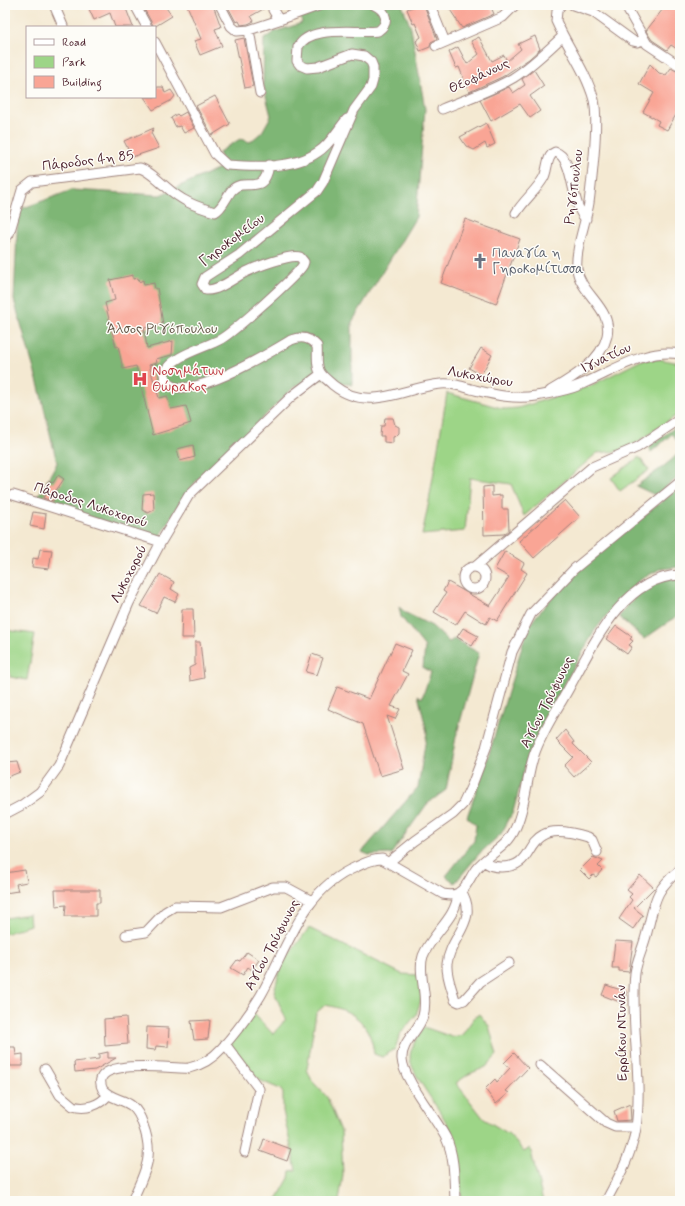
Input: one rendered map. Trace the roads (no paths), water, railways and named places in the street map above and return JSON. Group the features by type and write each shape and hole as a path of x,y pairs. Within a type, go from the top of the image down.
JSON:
{"street":[{"path":"54,5 63,26"},
{"path":"135,5 146,26"},
{"path":"220,5 235,30 249,30 321,5"},
{"path":"273,5 273,10 279,20"},
{"name":"Γηροκομείου","path":"321,374 317,362 317,346 309,339 303,337 291,340 231,374 209,382 175,388 167,382 164,373 171,364 230,333 302,269 302,259 292,256 247,271 214,289 206,290 202,284 204,277 239,255 316,191 323,182 354,110 371,87 374,80 373,67 368,58 358,54 352,54 309,69 300,65 297,60 297,50 299,44 306,38 337,30 378,32 386,22 386,17 380,8 374,5"},
{"path":"430,5 440,44 503,17 515,5"},
{"path":"574,5 593,12 633,41 636,42 644,40"},
{"path":"625,5 644,40 656,52 680,66"},
{"name":"Ρηγόπουλου","path":"545,394 592,361 600,351 607,337 606,318 582,283 577,270 578,257 586,219 594,149 595,105 586,78 555,19 558,6"},
{"path":"249,30 260,93"},
{"name":"Θεοφάνους","path":"442,109 514,77 528,68 563,36"},
{"path":"156,44 215,154 227,165 269,165 295,162 319,152 354,110"},
{"path":"516,213 541,182 549,157 555,152 561,155 566,164 579,209 586,219"},
{"name":"Πάροδος 4η 85","path":"5,239 9,234 22,190 32,182 140,168 155,176 165,186 192,206 215,212 219,210 232,190 236,187 261,183 266,179 269,165"},
{"name":"Ιγνατίου","path":"545,394 581,385 643,356 680,354"},
{"name":"Λυκοχώρου","path":"321,374 342,390 358,396 372,398 386,398 432,385 446,383 513,398 545,394"},
{"name":"Λυκοχορού","path":"5,814 22,805 40,792 59,766 119,627 161,542 176,515 195,488 292,396 321,374"},
{"path":"475,568 592,467 638,447 680,419"},
{"path":"389,862 453,814 462,804 472,785 486,748 512,652 531,614 574,569 680,482"},
{"name":"Πάροδος Λυκοχορού","path":"13,495 161,542"},
{"name":"Αγίου Τρύφωνος","path":"108,1095 102,1090 101,1084 104,1076 110,1071 130,1066 188,1068 210,1060 225,1044 258,1000 295,928 312,901 330,880 342,873 375,860 382,859 441,892 451,895 459,892 484,862 502,848 512,835 518,822 534,756 542,737 597,637 623,605 643,586 658,578 680,575"},
{"path":"484,862 491,866 513,866 524,858 539,837 553,832 588,837 592,840 597,852"},
{"name":"Ερρίκου Ντυνάν","path":"606,1201 624,1167 632,1146 636,1127 636,968 657,894 666,882 680,870"},
{"path":"126,935 146,932 164,912 175,906 221,907 273,887 286,887 312,901"},
{"path":"455,1201 450,1147 437,1121 410,1080 402,1058 406,1044 423,1017 425,1001 422,965 424,955 437,933 454,910 459,892 466,899 468,909 466,918 447,962 455,1000 459,1002 464,1000 480,982 509,963"},
{"path":"225,1044 259,1089 245,1152"},
{"path":"540,1065 606,1123 615,1127 636,1127"},
{"path":"45,1069 60,1095 73,1106 94,1106 102,1102 108,1095 130,1105 136,1110 142,1123 149,1146 147,1164 132,1201"}],"place":[{"name":"Παναγία η Γηροκομίτισσα","path":"480,261"},
{"name":"Νοσημάτων Θώρακος","path":"140,379"}],"park label":[{"name":"Άλσος Ριγόπουλου","path":"162,329"}]}
